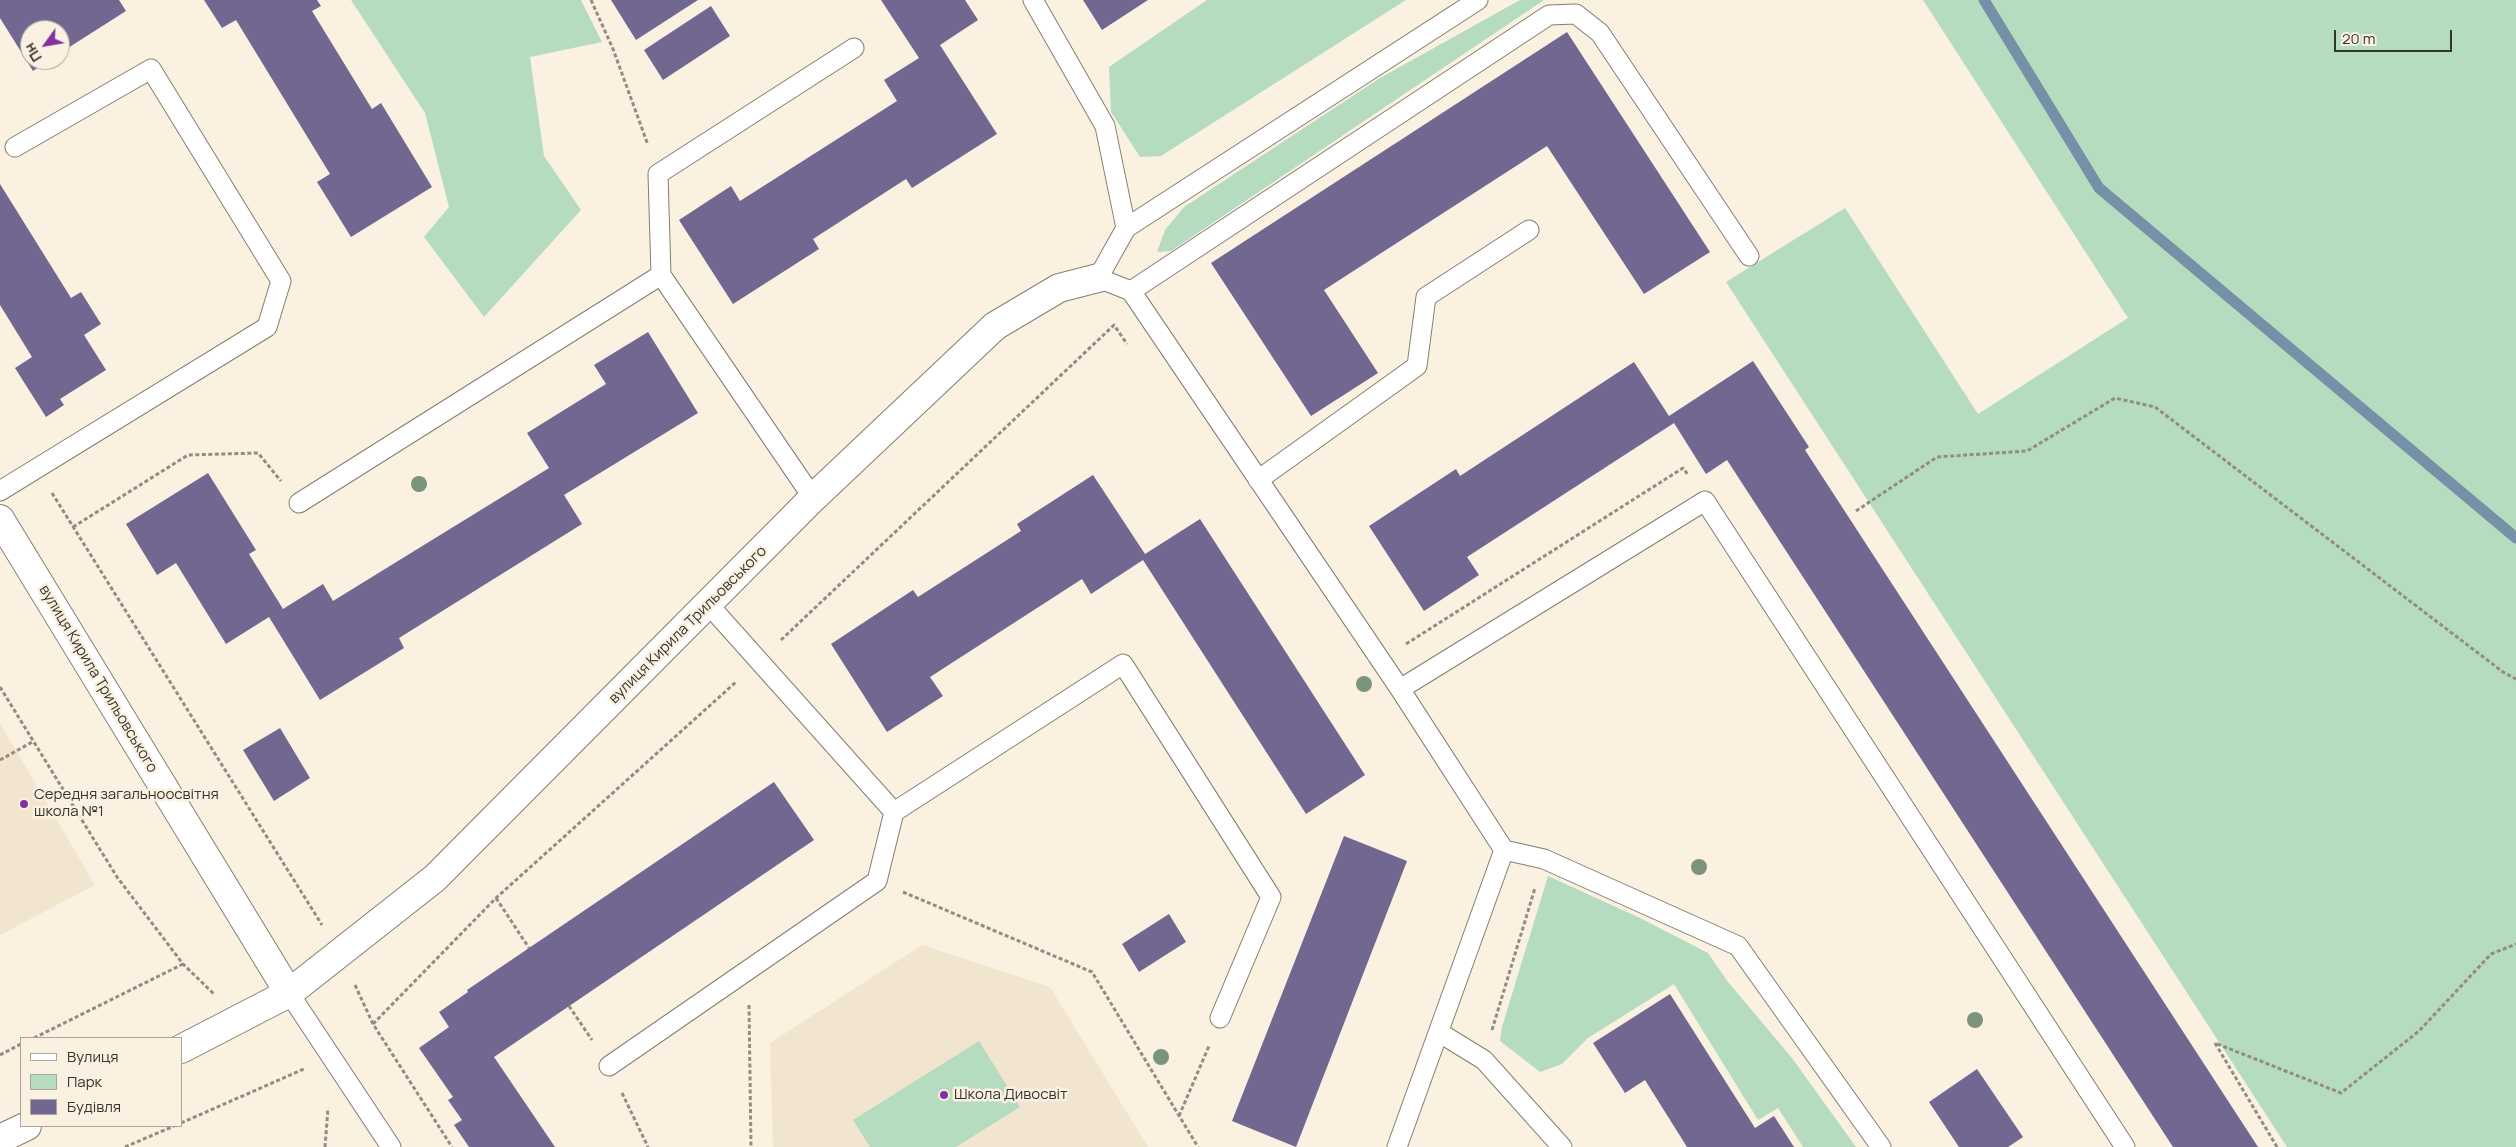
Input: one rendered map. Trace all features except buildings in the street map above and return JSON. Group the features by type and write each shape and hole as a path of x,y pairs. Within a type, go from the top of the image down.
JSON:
{"street":[{"name":"вулиця Кирила Трильовського","path":"182,1048 289,994 435,878 708,605 812,498 995,326 1059,288 1098,278"},
{"name":"вулиця Кирила Трильовського","path":"0,519 289,994"},
{"path":"0,1139 25,1127"}],"lane":[{"path":"1033,0 1105,126 1126,228"},
{"path":"1478,0 1126,228 1098,278 1131,291 1400,689 1504,850 1544,859 1738,946 1881,1147"},
{"path":"1131,291 1549,15 1576,14 1600,32 1749,256"},
{"path":"812,498 661,275 658,174 854,48"},
{"path":"0,491 267,327 282,281 151,69 15,147"},
{"path":"1258,480 1417,366 1426,297 1529,230"},
{"path":"299,503 661,275"},
{"path":"1400,689 1706,501 2125,1147"},
{"path":"708,605 894,812"},
{"path":"609,1066 876,881 894,812 1123,664 1271,897 1220,1018"},
{"path":"1397,1147 1440,1033 1504,850"},
{"path":"289,994 391,1147"},
{"path":"1440,1033 1484,1060 1562,1147"}],"path":[{"path":"591,0 613,49 658,174"},
{"path":"373,1024 496,898 759,661 1114,325 1131,349"},
{"path":"1856,511 1937,457 2027,452 2116,398 2155,406 2504,672 2516,679"},
{"path":"73,527 188,455 258,453 299,503"},
{"path":"37,468 340,953 373,1024 452,1147"},
{"path":"1424,673 1405,643 1683,468 1694,483"},
{"path":"0,686 117,877 183,964 239,1020"},
{"path":"0,760 34,741"},
{"path":"1484,1060 1544,859"},
{"path":"876,881 1092,972 1198,1147"},
{"path":"496,898 529,948"},
{"path":"2277,1147 2215,1043 2341,1093 2419,1031 2490,954 2516,944"},
{"path":"36,1037 183,964"},
{"path":"748,971 751,1147"},
{"path":"569,1006 609,1066 648,1147"},
{"path":"1179,1116 1220,1018"},
{"path":"0,1055 20,1045"},
{"path":"182,1123 306,1068"},
{"path":"126,1147 172,1127"}],"shaded area":[{"name":"Середня загальноосвітня школа №1","path":"0,723 95,885 0,935"},
{"name":"Школа Дивосвіт","path":"922,945 1050,987 1148,1147 773,1147 770,1043"}],"green space":[{"path":"351,0 581,0 602,42 530,57 544,156 581,210 484,317 424,237 449,207 425,113"},
{"path":"1207,0 1406,0 1161,156 1140,157 1111,112 1109,67"},
{"path":"1520,0 1544,0 1171,251 1157,252 1165,230 1184,207 1380,78"},
{"path":"1923,0 2516,0 2516,1147 2287,1147 1726,282 1845,208 1978,414 2128,318"},
{"path":"1548,876 1640,918 1708,953 1728,982 1792,1058 1856,1147 1803,1147 1778,1108 1758,1120 1674,984 1588,1038 1562,1064 1540,1072 1500,1041 1502,1027"},
{"path":"979,1041 1020,1107 956,1147 870,1147 853,1120"}],"waterway":[{"path":"1984,0 2099,188 2516,538"}],"place":[{"name":"Середня загальноосвітня школа №1","path":"24,804"},
{"name":"Школа Дивосвіт","path":"944,1095"}]}
